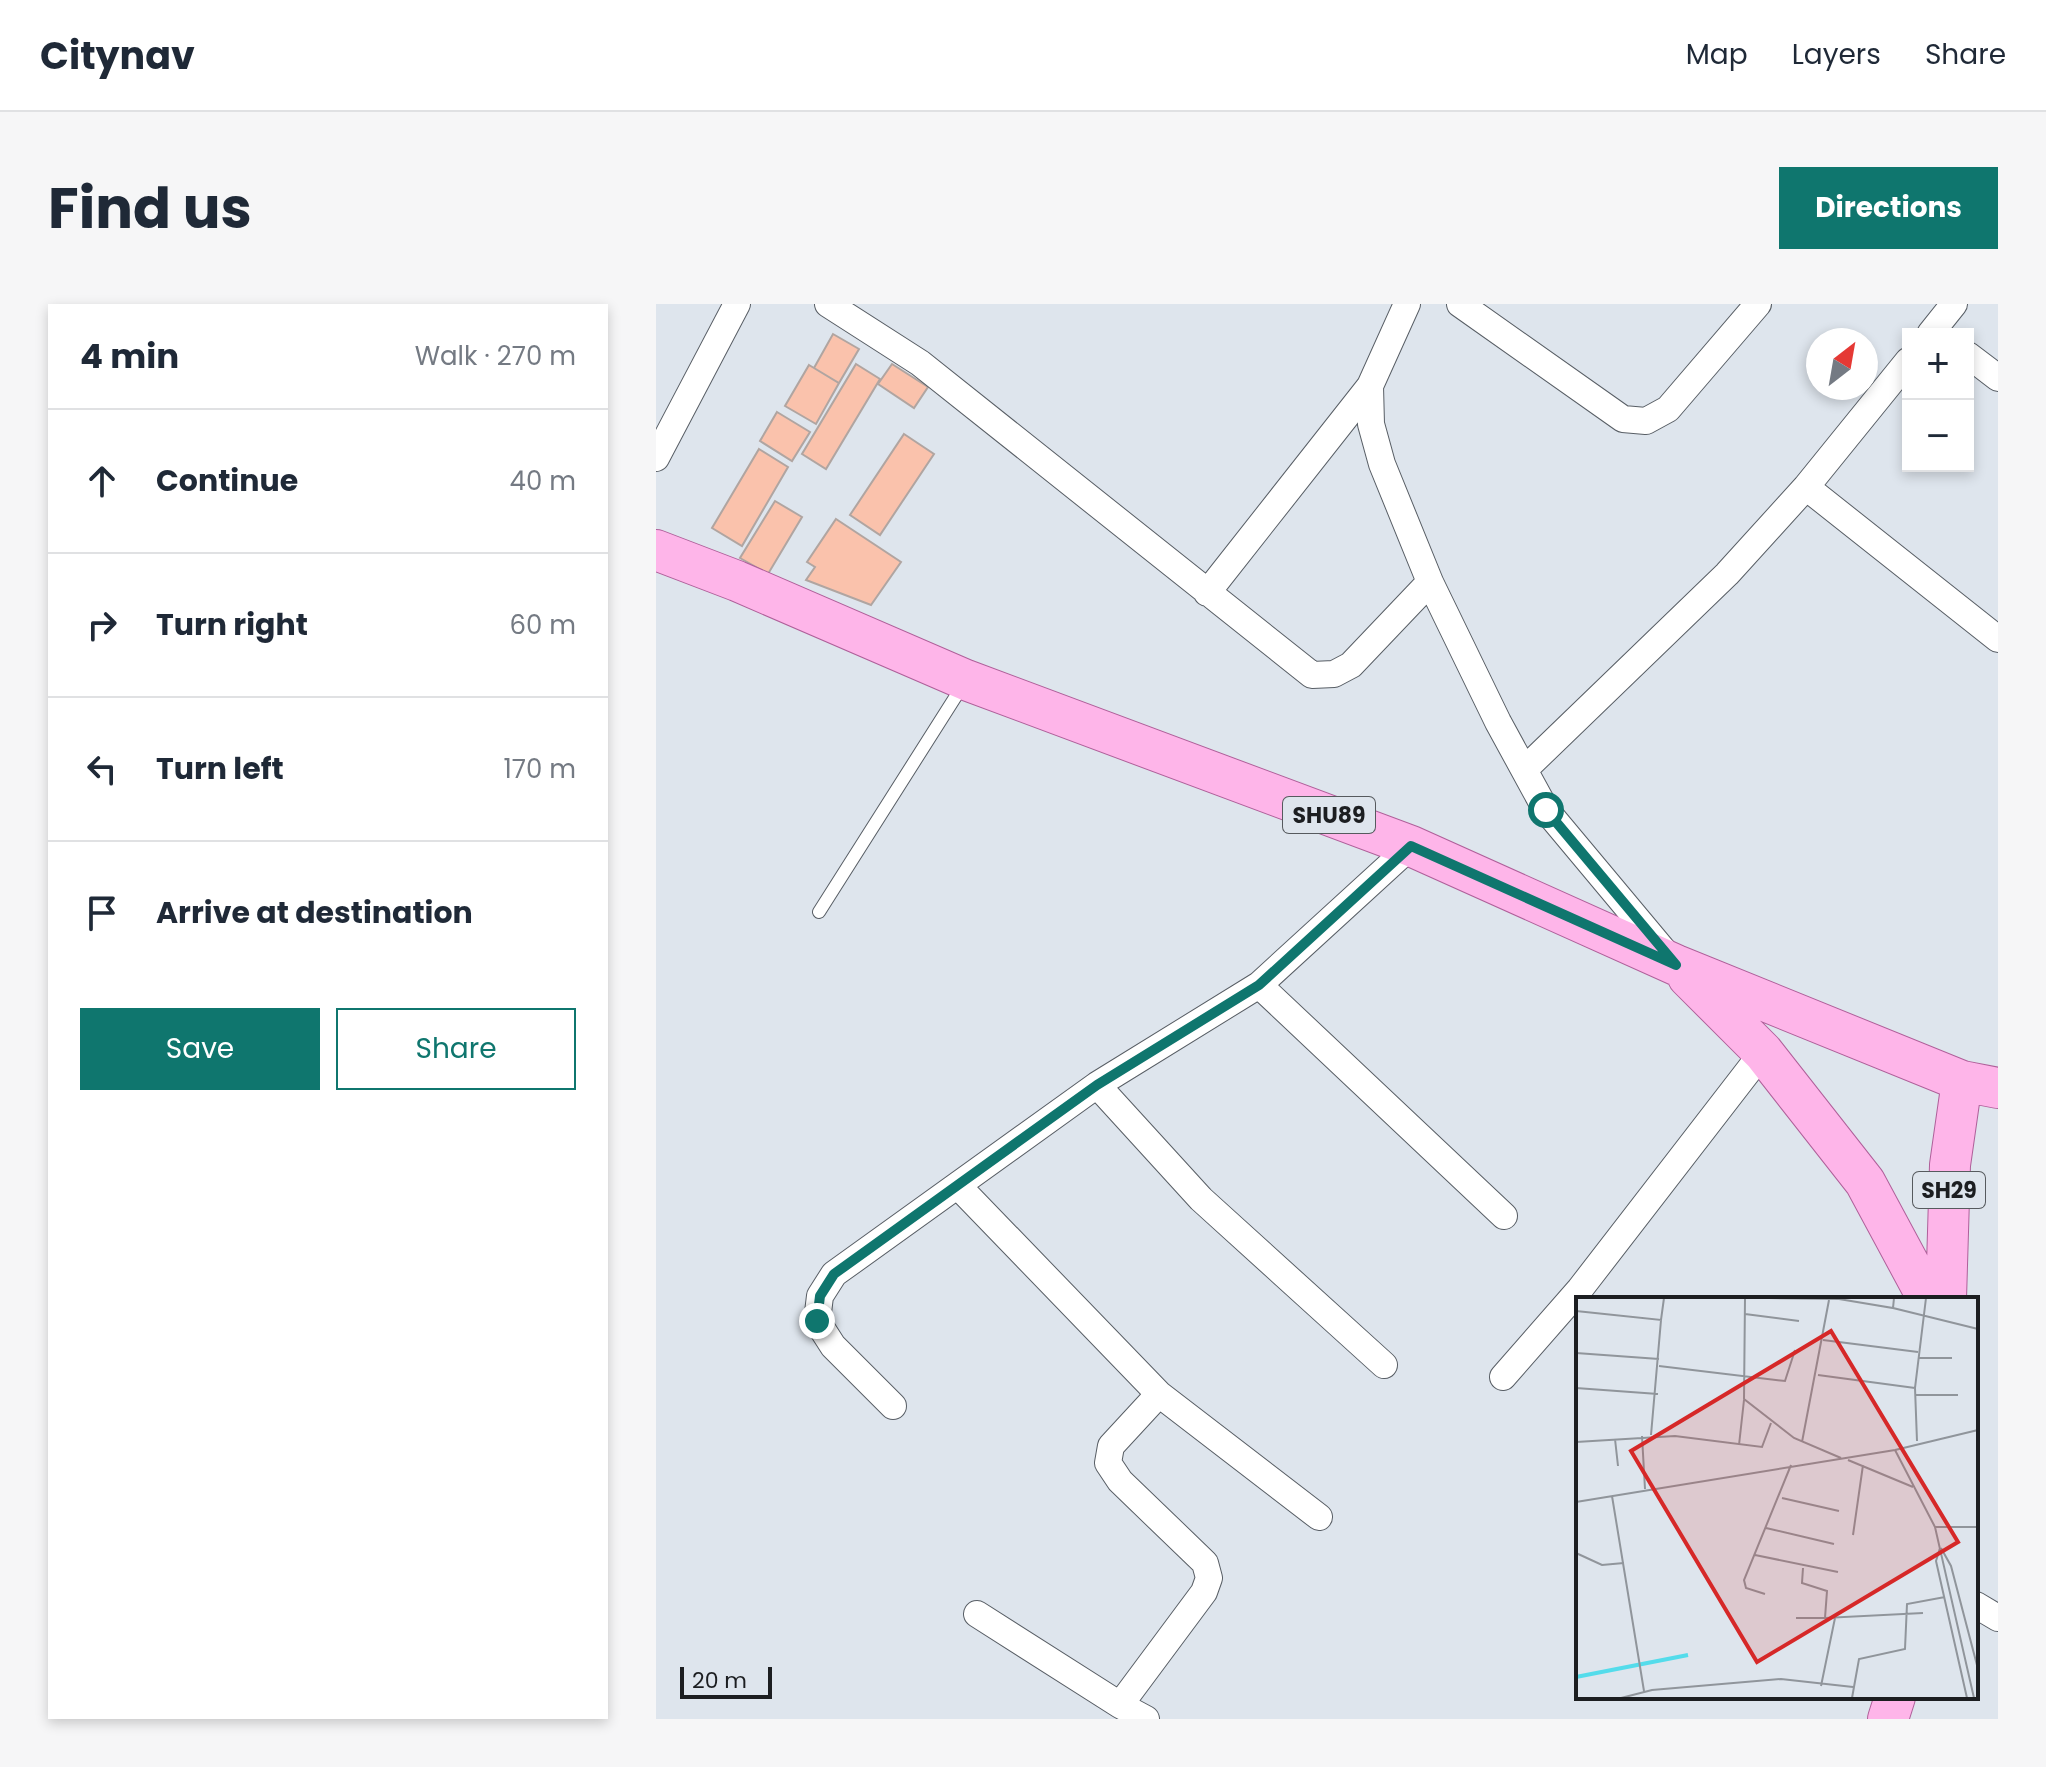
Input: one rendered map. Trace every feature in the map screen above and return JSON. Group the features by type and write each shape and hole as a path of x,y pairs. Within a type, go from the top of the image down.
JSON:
{"main road":[{"name":"SHU89","path":"656,550 737,581 966,680 1411,846 1676,965 1980,1084"},
{"path":"1676,965 1763,1052 1865,1182 1927,1297"},
{"name":"SH29","path":"1946,1297 1950,1165 1980,1084"},
{"path":"1888,1719 1893,1699"}],"street":[{"path":"656,458 737,304"},
{"path":"828,304 920,363 1312,675 1334,674 1351,665 1430,582"},
{"path":"1207,593 1370,386 1407,304"},
{"path":"1460,304 1623,419 1646,421 1668,409 1758,304"},
{"path":"1938,328 1954,304"},
{"path":"1974,360 1998,378"},
{"path":"1525,769 1727,574 1806,487 1902,368"},
{"path":"1370,386 1371,424 1382,464 1430,582 1498,722 1546,810 1676,965"},
{"path":"1806,487 1998,639"},
{"path":"893,1406 833,1346 817,1321 820,1296 834,1274 1097,1085 1259,985 1411,846"},
{"path":"1259,985 1504,1216"},
{"path":"1503,1377 1580,1289 1763,1052"},
{"path":"1097,1085 1201,1199 1384,1365"},
{"path":"958,1186 1159,1394 1319,1517"},
{"path":"1120,1705 1204,1592 1209,1578 1205,1563 1120,1481 1108,1463 1111,1446 1159,1394"},
{"path":"1978,1606 1998,1618"},
{"path":"977,1614 1146,1719"},
{"path":"1866,1719 1891,1699"},
{"path":"1895,1699 1900,1719"}],"lane":[{"path":"819,912 966,680"}],"building":[{"path":"833,334 859,349 839,383 814,368"},
{"path":"856,364 880,379 826,469 802,454"},
{"path":"892,364 928,387 914,408 878,384"},
{"path":"809,365 839,383 816,424 785,406"},
{"path":"777,412 810,432 792,461 760,441"},
{"path":"904,434 934,454 880,535 850,515"},
{"path":"759,449 788,467 742,546 712,528"},
{"path":"775,501 802,517 768,574 740,558"},
{"path":"836,519 901,562 871,605 806,580 815,567 807,562"}],"route":[{"path":"817,1321 820,1296 834,1274 1097,1085 1259,985 1411,846 1676,965 1546,810"}]}
